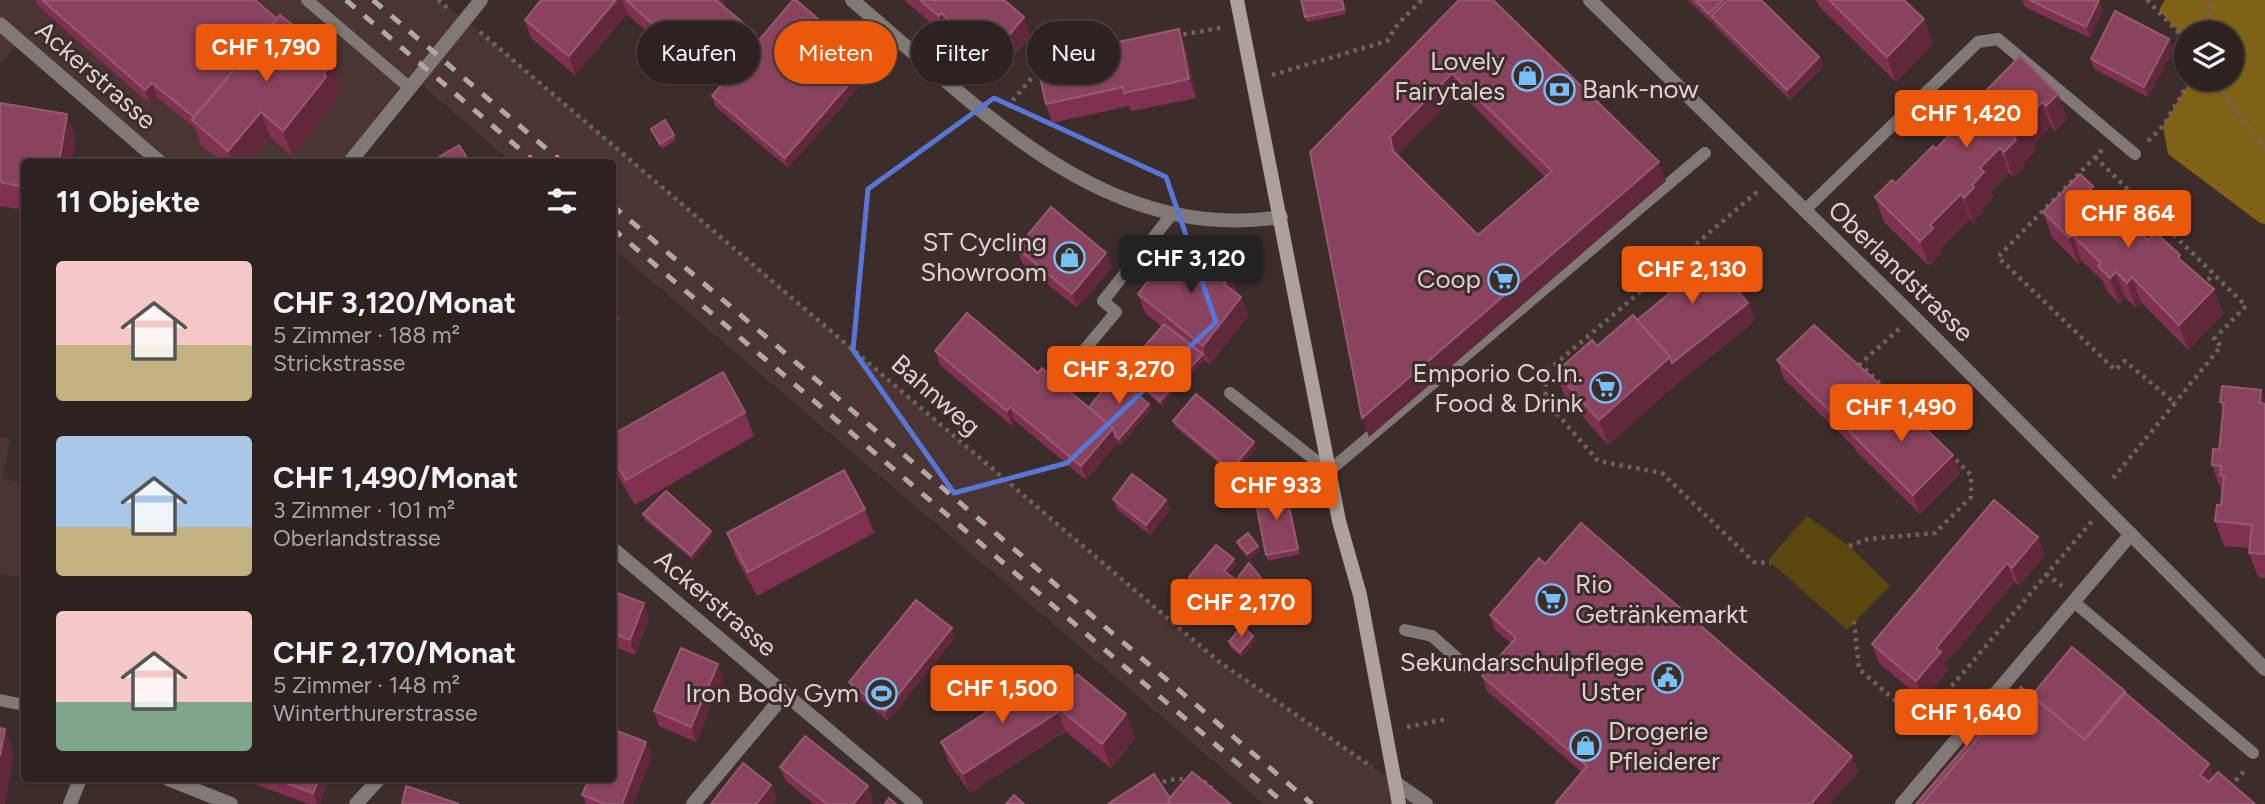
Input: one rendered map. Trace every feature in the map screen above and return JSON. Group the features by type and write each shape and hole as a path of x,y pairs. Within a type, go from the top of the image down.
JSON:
{"main road":[{"path":"1237,0 1339,521 1360,595 1399,804"}],"street":[{"path":"352,159 481,0"},
{"path":"852,0 995,121 1043,158 1068,173 1123,199 1172,214 1222,221 1281,217"},
{"name":"Oberlandstrasse","path":"1590,0 1913,316 2265,669"},
{"name":"Ackerstrasse","path":"0,24 156,159"},
{"path":"1902,804 2132,534"},
{"name":"Ackerstrasse","path":"616,551 916,804"},
{"path":"693,804 785,694"},
{"path":"70,804 79,782"},
{"path":"176,782 231,804"},
{"path":"356,804 376,782"},
{"path":"1396,783 1426,804"}],"lane":[{"path":"307,0 410,88"},
{"path":"1804,211 1978,42 1998,39 2135,154"},
{"path":"1230,393 1329,471 1706,153"},
{"path":"1060,379 1116,312 1103,301 1172,214"},
{"path":"2074,602 2252,759"},
{"path":"1405,630 1432,636 1467,667"},
{"path":"0,700 21,704"}],"path":[{"path":"1253,80 1387,41 1398,24 1422,0"},
{"path":"2147,0 2174,28"},
{"path":"2207,21 2211,0"},
{"name":"Bahnweg","path":"463,20 494,43 1218,661 1396,783"},
{"path":"1170,37 1242,23"},
{"path":"995,121 1027,83"},
{"path":"2135,154 2162,126 2184,91"},
{"path":"2221,91 2265,149"},
{"path":"2115,137 1998,257 2115,370 2125,360 2175,403"},
{"path":"2095,157 2246,306 2214,339 2221,346 2110,482"},
{"path":"1757,191 1545,373 1546,401 1598,461 1661,473 1754,562 1771,563"},
{"path":"2117,233 2146,207"},
{"path":"2196,292 2214,274"},
{"path":"1913,316 1860,363 1925,428"},
{"path":"1849,546 1868,539 1935,533 1971,497 1971,475 1943,447"},
{"path":"1854,621 1859,669 1908,712 1928,714 2092,521"},
{"path":"1407,727 1447,719"},
{"path":"2229,788 2252,759"},
{"path":"1148,792 1167,780 1200,778 1220,795"},
{"path":"2220,780 2239,796"}],"highlighted area":[{"path":"994,98 1166,177 1216,322 1067,463 954,493 853,350 868,189"}],"shaded area":[{"path":"0,0 438,0 494,43 1218,661 1396,783 1413,804 1264,804 616,251 616,159 508,159 416,80 352,159 155,159 19,41 0,66"},
{"path":"2165,0 2265,0 2265,224 2260,223 2168,154 2163,126 2184,91 2244,91 2244,21 2174,21 2174,27 2159,10"},
{"path":"0,437 10,439 3,479 21,482 21,563 19,577 0,574"},
{"path":"1807,516 1849,546 1890,586 1847,630 1768,560"}],"building":[{"path":"42,0 255,0 277,19 194,117 152,83 145,90"},
{"path":"541,0 616,0 569,56 525,20"},
{"path":"626,0 718,0 741,21 649,21"},
{"path":"793,0 796,0 820,21 775,21"},
{"path":"920,0 1004,0 1024,17 1013,30 1013,21 951,21 941,13 939,16"},
{"path":"1301,0 1342,0 1344,9 1305,17"},
{"path":"1459,0 1493,0 1659,162 1362,418 1310,152","holes":["1452,73 1552,171 1478,235 1393,151 1390,137"]},
{"path":"1695,0 1723,0 1709,14"},
{"path":"1727,0 1761,0 1819,57 1787,90 1711,16"},
{"path":"1829,0 1904,0 1924,19 1887,57"},
{"path":"2029,0 2099,0 2086,27"},
{"path":"2115,11 2169,39 2144,87 2091,59"},
{"path":"280,15 317,44 333,61 324,74 326,77 283,131 261,112 228,151 192,120"},
{"path":"774,23 774,84 849,84 785,158 712,96 722,84 760,84 760,39"},
{"path":"1179,29 1189,79 1124,93 1123,87 1046,104 1042,84 1120,84 1120,42"},
{"path":"2020,56 2058,94 2046,106 2042,102 2023,121 2027,125 2014,138 2016,140 2004,152 2000,148 1980,168 1984,172 1972,185 1974,187 1964,198 1961,194 1930,225 1933,228 1920,241 1875,197 1892,180 1896,183 1933,146 1936,149 1979,104 1976,101"},
{"path":"0,103 67,114 60,159 21,159 21,186 0,182"},
{"path":"665,120 674,135 660,144 651,129"},
{"path":"459,145 468,159 436,159"},
{"path":"2080,174 2093,186 2090,190 2115,214 2118,211 2148,240 2155,232 2180,255 2178,258 2214,289 2179,325 2132,277 2127,283 2116,272 2110,278 2098,266 2101,263 2072,235 2069,238 2043,212"},
{"path":"1051,207 1106,253 1072,294 1017,248"},
{"path":"1704,248 1748,303 1672,363 1670,357 1637,320 1671,292 1663,281"},
{"path":"1173,249 1199,269 1208,257 1231,275 1224,284 1241,297 1203,346 1138,294"},
{"path":"967,313 1038,373 1042,368 1113,428 1081,466 1010,407 1007,411 935,351"},
{"path":"1633,315 1670,357 1599,420 1556,372 1592,340 1597,346"},
{"path":"1164,324 1203,354 1160,401 1124,370"},
{"path":"1814,325 1886,390 1849,430 1777,360"},
{"path":"723,372 745,412 626,480 616,464 616,433"},
{"path":"1115,376 1149,404 1119,439 1113,428 1089,407"},
{"path":"2222,386 2261,390 2260,403 2265,404 2265,554 2249,553 2252,525 2215,521 2217,505 2221,505 2224,476 2220,475 2221,466 2212,465 2213,449 2219,450 2224,403 2220,402"},
{"path":"1196,394 1254,442 1231,470 1173,421"},
{"path":"1889,394 1953,455 1913,495 1850,432"},
{"path":"844,470 865,509 748,572 727,533"},
{"path":"1132,474 1166,500 1146,525 1113,499"},
{"path":"1278,488 1280,497 1287,496 1298,549 1266,555 1254,493"},
{"path":"666,491 711,531 691,555 643,514"},
{"path":"1994,500 2038,537 2012,568 2007,563 1936,648 1941,652 1916,681 1872,644"},
{"path":"1581,523 1852,756 1811,804 1555,804 1587,766 1482,676 1516,638 1490,615 1539,558 1545,564"},
{"path":"1248,533 1258,546 1247,554 1237,542"},
{"path":"1216,545 1234,559 1224,571 1236,580 1249,563 1265,583 1237,617 1189,577"},
{"path":"616,592 644,603 630,640 616,635"},
{"path":"916,600 952,628 885,711 849,682"},
{"path":"1242,626 1253,636 1240,652 1229,642"},
{"path":"2072,647 2125,691 2084,739 2032,695"},
{"path":"681,648 718,664 691,727 654,711"},
{"path":"1077,674 1126,714 1102,744 1056,706 1060,703 1057,697"},
{"path":"1041,676 1059,703 1056,706 1058,712 963,774 941,742"},
{"path":"2021,687 2085,740 2125,693 2209,764 2200,775 2209,782 2218,772 2255,804 1922,804"},
{"path":"2012,692 2015,695 1922,804 1916,804"},
{"path":"0,728 5,729 0,756"},
{"path":"616,731 646,742 622,804 605,804 582,795 588,782 616,782"},
{"path":"805,736 868,786 853,804 827,804 780,767"},
{"path":"743,763 771,785 756,804 711,804"},
{"path":"1192,772 1231,804 1172,804 1168,800"},
{"path":"1154,774 1170,798 1169,804 1108,804"},
{"path":"283,782 318,782 313,793"},
{"path":"406,786 459,804 402,804"},
{"path":"1014,795 1024,804 1006,804"},
{"path":"889,798 896,804 885,804"}],"railway":[{"path":"346,0 531,159"},
{"path":"373,0 558,159"},
{"path":"616,208 1312,804"},
{"path":"616,231 1285,804"}],"place":[{"name":"Lovely Fairytales","path":"1528,76"},
{"name":"Bank-now","path":"1559,89"},
{"name":"ST Cycling Showroom","path":"1070,257"},
{"name":"Coop","path":"1504,279"},
{"name":"Emporio Co.In. Food & Drink","path":"1606,388"},
{"name":"Rio Getränkemarkt","path":"1552,599"},
{"name":"Sekundarschulpflege Uster","path":"1667,677"},
{"name":"Iron Body Gym","path":"882,693"},
{"name":"Drogerie Pfleiderer","path":"1585,746"}]}
